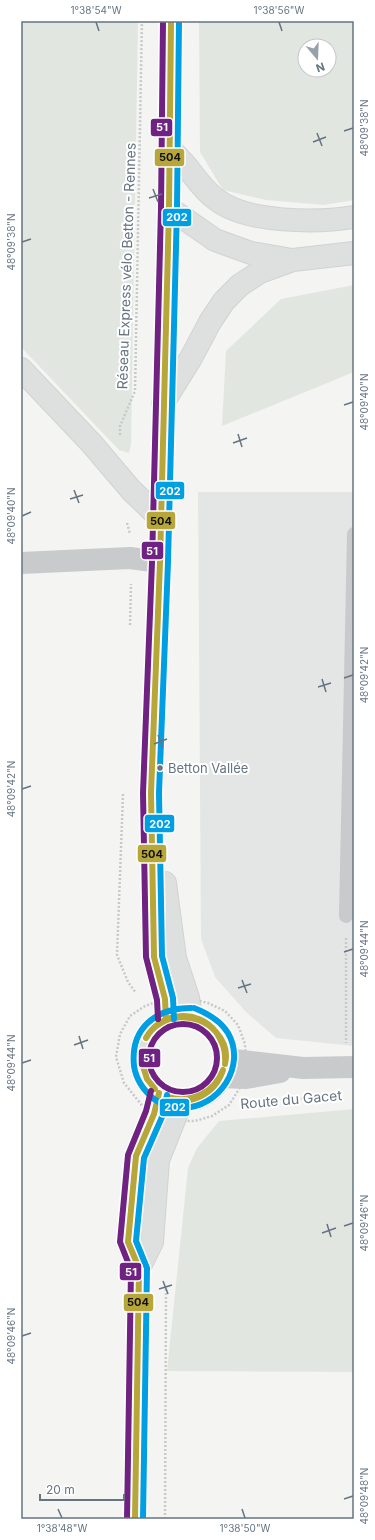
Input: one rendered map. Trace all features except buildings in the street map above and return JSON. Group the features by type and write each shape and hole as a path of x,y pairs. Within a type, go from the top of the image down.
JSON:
{"main road":[{"path":"152,793 175,958 189,1007 216,1031 223,1044 223,1068 214,1087 205,1094 194,1099 182,1100 170,1098 160,1093 149,1083 142,1070 141,1054 145,1040 165,1009 154,957 152,793 160,562 169,208 171,21"},
{"path":"170,148 186,165 198,182 217,201 239,211 264,217 301,221 339,220 354,217"},
{"path":"169,208 215,240 252,253 293,260"},
{"path":"163,403 191,358 210,322 224,301 240,285 260,272 293,260 354,253"},
{"path":"21,369 92,444 131,490 161,519"},
{"path":"165,1009 178,1016 189,1007"},
{"path":"135,1519 139,1268 128,1242 136,1156 154,1114 160,1093"},
{"path":"139,1268 152,1242 158,1160 182,1100"}],"street":[{"path":"21,563 130,558 160,562"},
{"name":"Route du Gacet","path":"223,1068 246,1078 303,1068 350,1067"}],"lane":[{"path":"346,916 354,534"}],"path":[{"name":"Réseau Express vélo Betton - Rennes","path":"116,473 120,426 135,391 142,21"},
{"path":"126,518 131,540"},
{"path":"346,916 350,1067"},
{"path":"154,1114 144,1108 124,1083 116,1057 120,1034 130,1016 145,1006 165,1009 189,1007"},
{"name":"Route du Gacet","path":"268,1102 346,1094"},
{"name":"Route du Gacet","path":"229,1105 237,1105"},
{"path":"191,1128 196,1121"},
{"path":"165,1519 166,1280"}],"shaded area":[{"path":"22,21 138,21 131,444 129,453 119,450 21,347"},
{"path":"199,21 354,21 354,200 324,205 266,200 223,190 200,152"},
{"path":"354,285 354,372 222,426 226,351 281,299"},
{"path":"198,492 354,492 354,1046 276,1038 246,1012 215,977 201,939"},
{"path":"354,1109 354,1372 167,1371 188,1168 197,1148 219,1121"}],"transit line":[{"name":"51","path":"158,1019 157,1000 146,957 143,793 152,562 161,208 163,21"},
{"name":"504","path":"166,1019 165,999 154,957 151,793 160,562 169,208 171,21"},
{"name":"202","path":"174,1019 173,998 162,956 159,793 168,562 177,208 179,21"},
{"name":"202","path":"191,1008 167,1012 157,1016 148,1023 141,1031 136,1041 134,1053 135,1071 143,1088 157,1101 182,1108 195,1106 207,1101 218,1093 226,1083 232,1071 234,1059 233,1046 225,1028 204,1012 194,1008"},
{"name":"504","path":"146,1038 152,1029 160,1023 170,1018 180,1016 190,1016 199,1019 208,1024 216,1032"},
{"name":"504","path":"146,1038 160,1023 179,1017 199,1020 216,1032"},
{"name":"51","path":"183,1024 196,1027 207,1034 214,1045 217,1058 214,1071 207,1082 196,1089 183,1092 170,1089 159,1082 152,1071 149,1058 152,1045 159,1034 170,1027 183,1024"},
{"name":"504","path":"216,1032 225,1047 225,1064"},
{"name":"504","path":"216,1032 224,1047 225,1064"},
{"name":"504","path":"142,1063 147,1079 155,1089"},
{"name":"504","path":"167,1097 185,1099 201,1095 214,1085 223,1070"},
{"name":"504","path":"167,1097 176,1100 184,1100 201,1096 214,1086 223,1070"},
{"name":"51","path":"127,1519 131,1270 120,1242 128,1155 146,1111 151,1091"},
{"name":"504","path":"135,1519 139,1268 128,1242 136,1156 154,1114 159,1093"},
{"name":"202","path":"143,1519 147,1268 136,1241 144,1158 162,1117 167,1095"}],"place":[{"name":"Betton Vallée","path":"160,768"}]}
